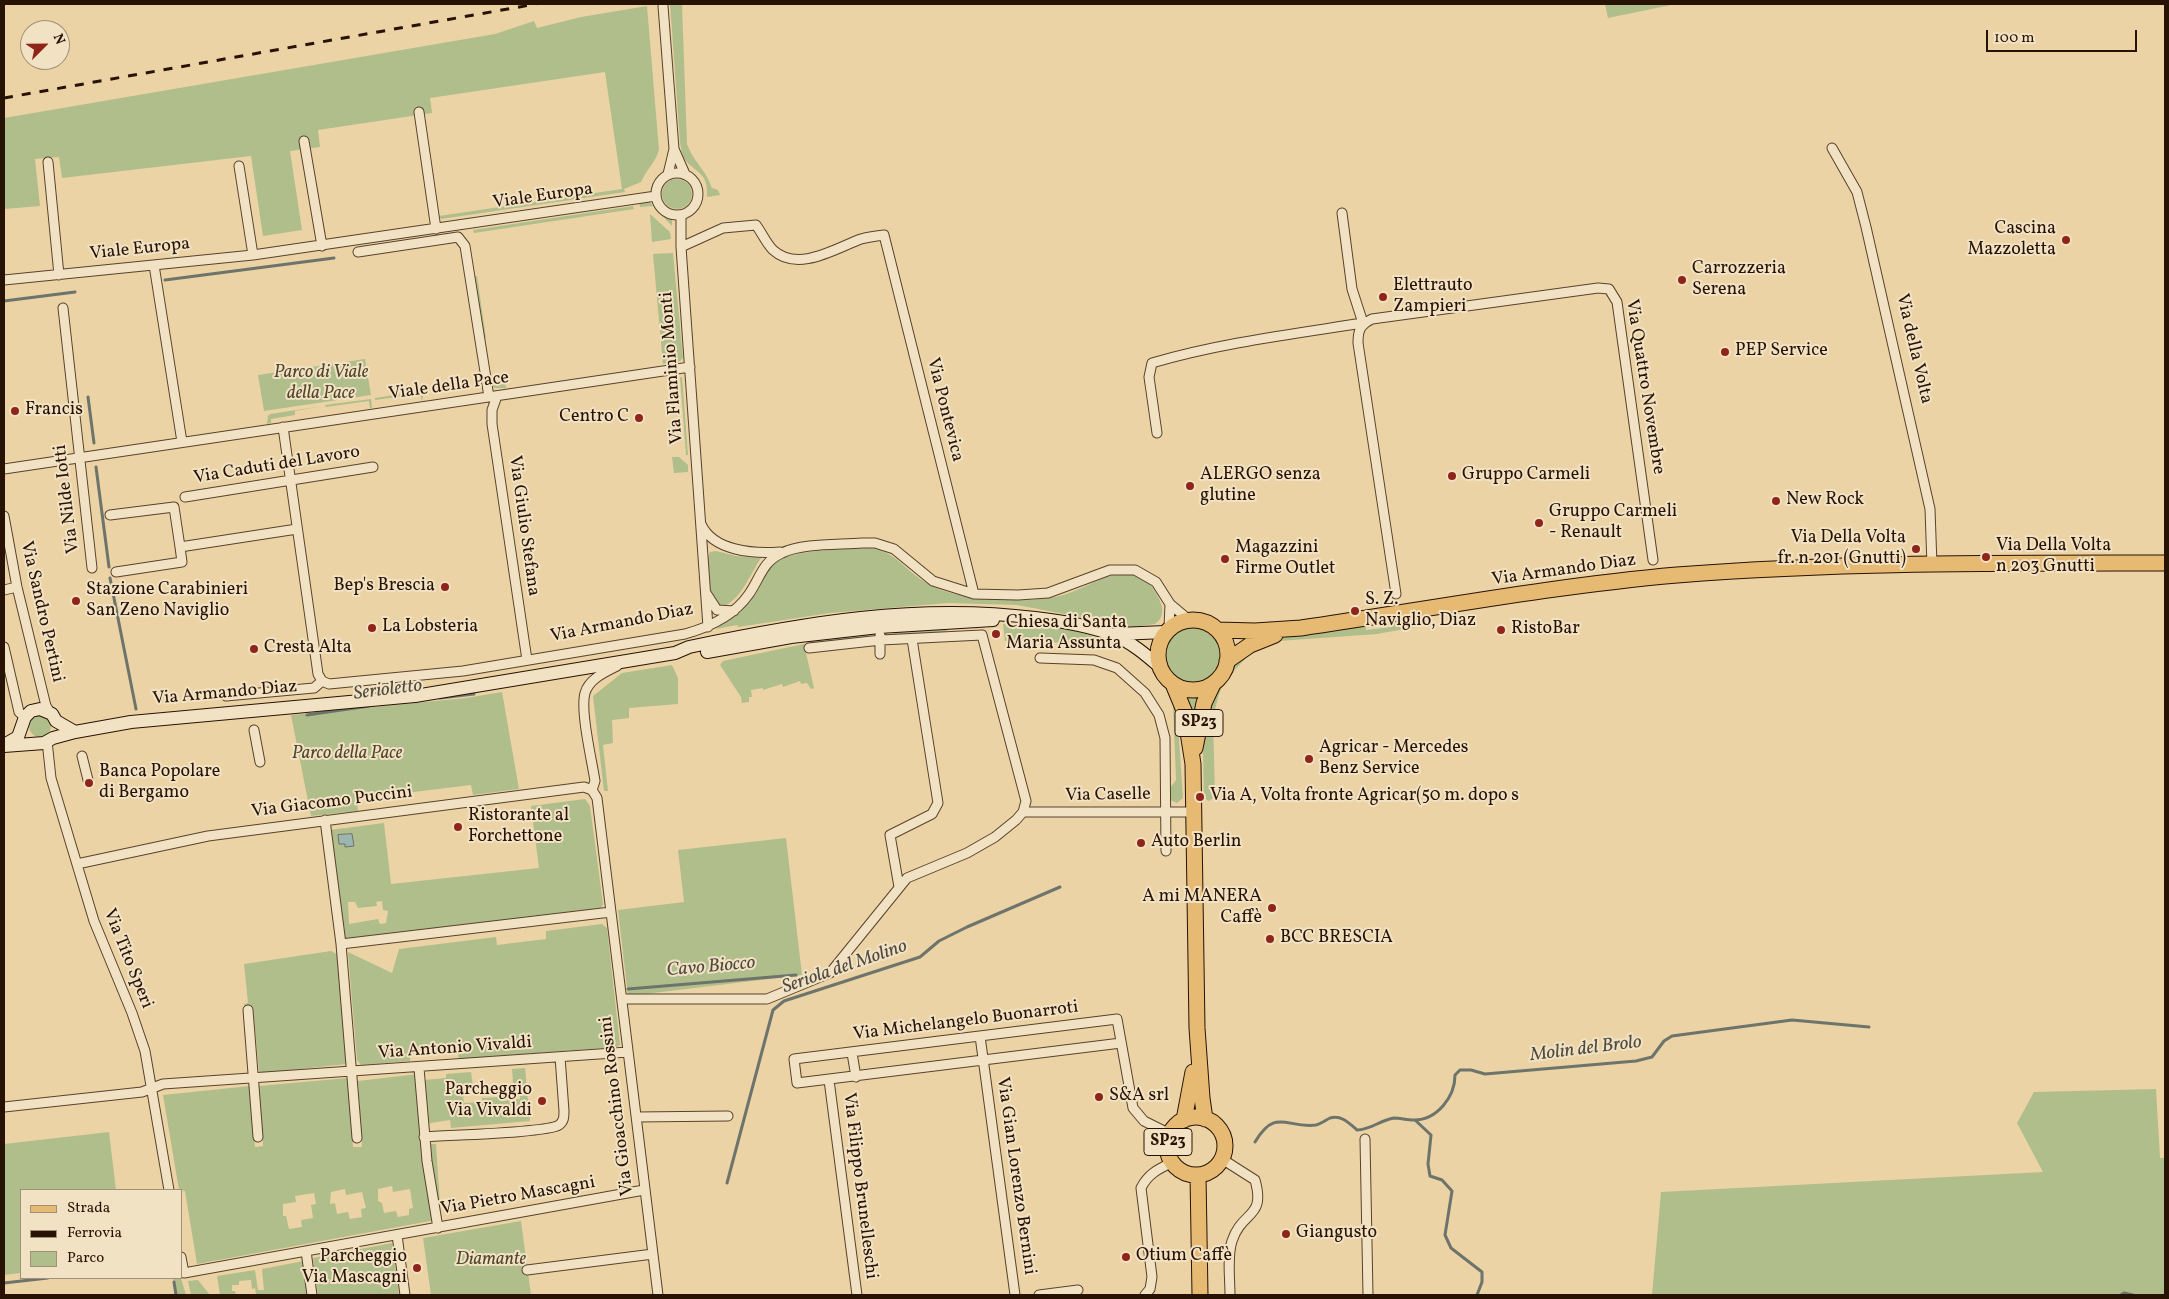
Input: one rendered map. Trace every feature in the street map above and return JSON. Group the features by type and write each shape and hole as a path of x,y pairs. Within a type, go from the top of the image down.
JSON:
{"main road":[{"path":"1932,565 2165,563"},
{"name":"Via Armando Diaz","path":"1218,630 1255,631 1301,628 1623,580 1774,569 1932,565"},
{"name":"Via Armando Diaz","path":"4,746 45,741 75,732 164,717 415,696 675,653 689,647 788,627 900,614 974,612 1030,617 1063,622 1112,634 1139,635 1168,630"},
{"name":"Via Armando Diaz","path":"879,627 900,614"},
{"name":"Via Armando Diaz","path":"675,653 689,655 791,637 879,627 1030,617"},
{"path":"1189,620 1203,621 1218,630 1226,645 1227,661 1222,674 1213,684 1193,690 1173,684 1165,677 1160,667 1158,648 1168,630 1189,620"},
{"name":"Via Armando Diaz","path":"1227,661 1250,645 1301,628"},
{"name":"Via Armando Diaz","path":"1112,634 1137,648 1160,667"},
{"name":"SP23","path":"1173,684 1185,713 1193,764 1197,1028 1205,1118"},
{"name":"SP23","path":"1193,764 1201,713 1213,684"},
{"path":"54,718 56,732 45,741 29,740 24,722 31,712 40,709 54,718 75,732"},
{"name":"Via Armando Diaz","path":"4,746 18,737 24,722"},
{"name":"SP23","path":"1184,1120 1190,1093 1197,1028"},
{"name":"SP23","path":"1205,1118 1221,1131 1224,1140 1222,1159 1212,1170 1198,1175 1180,1170 1168,1153 1170,1134 1184,1120 1205,1118"},
{"name":"SP23","path":"1198,1175 1200,1295"}],"street":[{"path":"662,6 674,149 668,174 660,181 656,196 664,211 680,215 692,210 698,193 694,181 685,174 674,149"},
{"path":"420,112 436,229"},
{"path":"304,141 322,246"},
{"name":"Via della Volta","path":"1832,148 1857,192 1866,227 1930,509 1932,565"},
{"path":"48,162 59,275"},
{"path":"239,166 253,255"},
{"path":"668,174 685,174"},
{"name":"Viale Europa","path":"4,280 253,255 656,196"},
{"path":"1342,214 1352,289 1363,323 1358,330 1358,343 1396,594"},
{"name":"Via Flaminio Monti","path":"680,215 701,554 708,627"},
{"name":"Via Pontevica","path":"681,246 723,228 756,225 778,254 799,259 826,254 858,240 884,235 974,594"},
{"name":"Via Giulio Stefana","path":"358,252 458,237 465,246 493,397 492,424 527,660"},
{"path":"154,265 182,442"},
{"name":"Via Quattro Novembre","path":"1157,433 1148,377 1152,363 1214,349 1363,323 1372,319 1598,288 1613,292 1617,302 1653,560"},
{"name":"Via Nilde Iotti","path":"63,308 92,568"},
{"name":"Viale della Pace","path":"4,469 690,367"},
{"name":"Via Caduti del Lavoro","path":"282,428 318,674 322,682"},
{"name":"Via Caduti del Lavoro","path":"185,497 373,467"},
{"path":"110,515 174,507 182,562 116,572"},
{"name":"Via Sandro Pertini","path":"4,516 17,587 46,706 54,718"},
{"name":"Via Flaminio Monti","path":"699,518 704,531 715,541"},
{"path":"180,547 296,529"},
{"path":"701,554 704,546 715,541 728,547 762,553 782,552"},
{"name":"Via Armando Diaz","path":"226,696 314,688 322,682 329,684 404,678 678,635 708,627 734,611 748,595 764,565 782,552 852,544 880,544 899,553 918,571 933,581 955,590 974,594 1018,595 1048,593 1105,572 1122,568 1141,572 1152,578 1170,604 1189,620"},
{"path":"762,553 765,559 764,565"},
{"path":"4,590 17,587"},
{"path":"705,591 717,610 734,611"},
{"path":"1168,630 1170,604"},
{"path":"948,637 962,622"},
{"path":"879,627 881,640 880,654"},
{"path":"622,999 767,998 830,973 907,878 967,853 995,837 1023,812 1026,801 982,635 881,640 809,648"},
{"path":"899,887 890,835 932,814 938,803 912,639"},
{"path":"4,647 19,712 24,722"},
{"path":"1040,658 1094,660 1117,668 1144,692 1159,715 1164,738 1166,851"},
{"name":"Via Gioacchino Rossini","path":"626,662 602,673 591,683 585,693 585,707 594,782 592,790 597,798 658,1295"},
{"path":"254,730 260,762"},
{"name":"Via Tito Speri","path":"45,741 51,778 94,921 139,1033 152,1088 169,1189"},
{"path":"82,756 88,780"},
{"name":"Via Giacomo Puccini","path":"77,864 208,836 584,787 592,790"},
{"name":"Via Caselle","path":"1023,812 1194,812"},
{"path":"325,820 341,944 357,1138"},
{"path":"341,944 610,912"},
{"path":"248,1010 258,1137"},
{"name":"Via Michelangelo Buonarroti","path":"830,1080 797,1083 794,1059 1117,1019 1133,1108 1144,1121 1170,1134"},
{"name":"Via Gian Lorenzo Bernini","path":"980,1036 1015,1295"},
{"path":"830,1080 1121,1044"},
{"name":"Via Antonio Vivaldi","path":"4,1107 142,1092 163,1084 419,1068 628,1052"},
{"path":"852,1053 856,1077"},
{"path":"424,1136 528,1130 554,1127 560,1124 564,1118 564,1111 560,1057"},
{"path":"419,1068 424,1136 438,1228"},
{"name":"Via Filippo Brunelleschi","path":"830,1080 857,1295"},
{"path":"637,1117 728,1116"},
{"path":"1365,1139 1368,1295"},
{"path":"1222,1159 1255,1180 1260,1198 1255,1210 1236,1228 1231,1243 1230,1295"},
{"path":"1145,1295 1150,1289 1152,1277 1141,1188 1146,1179 1156,1170 1173,1162"},
{"name":"Via Pietro Mascagni","path":"182,1262 184,1273 644,1190"},
{"path":"397,1235 405,1295"},
{"path":"306,1251 312,1295"},
{"path":"527,1270 653,1254"},
{"path":"1039,1295 1078,1290"}],"green space":[{"path":"670,4 682,4 687,144 712,188 718,190 720,195 707,197 706,183 702,175 686,161 682,152"},
{"path":"1605,4 1676,4 1608,18"},
{"path":"647,6 659,150 641,182 624,189 625,192 441,219 439,216 622,189 605,72 430,98 432,113 318,130 320,147 290,151 302,230 263,236 251,156 62,178 59,157 35,159 40,206 4,209 4,118 495,34 534,21 537,28 581,17"},
{"path":"677,179 688,183 692,194 688,205 677,209 666,205 662,194 666,183"},
{"path":"639,201 648,201 672,220 672,226 653,206 640,207"},
{"path":"633,206 634,209 474,233 473,230"},
{"path":"650,214 670,232 671,239 652,242"},
{"path":"673,253 683,358 680,361 663,364 653,254"},
{"path":"475,276 477,276 486,338 484,339"},
{"name":"Parco di Viale della Pace","path":"365,359 371,395 264,411 258,375"},
{"path":"680,377 682,377 688,455 686,455"},
{"path":"490,381 505,381 506,388 494,388"},
{"path":"421,391 422,401 420,394 375,400 375,398"},
{"path":"371,399 372,408 370,408 369,401 326,407 325,405"},
{"path":"323,406 295,411 295,415 271,419 271,423 267,424 270,414"},
{"path":"672,457 679,457 688,465 688,472 674,473"},
{"path":"871,548 895,558 922,580 936,588 975,598 1015,600 1055,597 1113,575 1126,573 1139,576 1150,584 1160,601 1162,614 1155,624 1133,627 1017,605 948,603 830,613 716,629 751,599 767,570 777,560 802,553"},
{"path":"716,551 736,556 761,558 739,594 726,605 719,608 711,597 708,557 710,552"},
{"path":"1417,616 1421,619 1421,626 1377,634 1279,641 1249,655 1226,679 1219,694 1213,717 1215,797 1209,801 1204,798 1203,750 1207,718 1214,690 1226,677 1238,657 1288,635 1366,623 1366,630 1391,627 1393,620"},
{"path":"1003,624 1073,631 1087,634 1109,644 1005,641"},
{"path":"1193,627 1204,629 1213,635 1219,644 1221,655 1219,666 1213,675 1204,681 1193,683 1182,681 1173,675 1167,666 1165,655 1167,644 1173,635 1182,629"},
{"path":"949,628 944,634 893,636 893,631"},
{"path":"871,633 872,640 807,646 807,640"},
{"path":"804,644 814,688 811,689 807,683 801,684 800,681 783,687 782,684 763,690 763,688 751,690 752,697 749,697 749,702 742,703 741,697 720,665 723,661"},
{"path":"672,665 678,678 678,704 629,708 629,718 612,720 613,743 603,745 608,791 604,791 593,696 622,673"},
{"name":"Parco della Pace","path":"502,692 519,789 473,795 471,785 357,799 358,811 311,816 291,715 466,698"},
{"path":"1186,696 1200,696 1195,719 1191,719"},
{"path":"1173,703 1177,710 1183,798 1177,803 1170,800 1169,789 1176,780"},
{"path":"40,715 48,718 51,726 48,734 40,737 32,734 29,726 32,718"},
{"path":"585,799 590,806 603,904 601,908 344,940 330,830 384,823 391,884 539,868 531,806","holes":["382,901 383,910 388,911 386,923 380,924 378,919 349,924 348,902 355,902 358,908 377,906 376,902"]},
{"path":"786,838 802,975 628,996 618,910 684,902 678,850"},
{"path":"602,924 607,928 620,1045 617,1047 459,1059 457,1050 410,1054 410,1061 361,1065 357,1060 348,952 392,973 399,949 496,937 497,945 546,939 546,931"},
{"path":"331,951 338,955 347,1064 262,1073 259,1071 253,1007 245,1008 244,1004 248,1003 244,964"},
{"path":"525,1068 530,1121 451,1128 450,1120 425,1124 424,1080 446,1078 446,1074 471,1072 473,1086 462,1087 464,1103 482,1102 482,1098 500,1097 501,1101 520,1099 519,1083 513,1083 512,1069"},
{"path":"418,1074 424,1144 436,1144 441,1219 197,1264 185,1191 179,1189 163,1095 250,1086 255,1147 263,1146 259,1086 348,1078 353,1147 362,1147 358,1081","holes":["392,1186 393,1192 410,1189 413,1208 409,1209 409,1215 398,1217 396,1211 384,1213 382,1203 378,1201 378,1189","345,1189 346,1195 362,1192 366,1208 361,1209 362,1217 350,1219 348,1212 337,1214 335,1203 330,1204 331,1192","314,1193 316,1204 311,1205 313,1218 301,1220 302,1227 289,1229 286,1216 283,1216 283,1204 296,1202 295,1196"]},
{"path":"2156,1089 2160,1158 2165,1158 2165,1295 1652,1295 1661,1192 2043,1172 2017,1123 2034,1092"},
{"path":"109,1132 116,1189 20,1189 20,1273 4,1275 4,1144"},
{"name":"Diamante","path":"521,1221 531,1295 431,1295 423,1238"},
{"path":"392,1243 399,1295 318,1295 313,1258"},
{"path":"304,1261 308,1295 250,1295 256,1294 255,1288 252,1289 251,1280 239,1281 239,1285 232,1285 232,1291 235,1291 236,1295 220,1295 217,1276 255,1270 258,1290 264,1290 262,1269"},
{"path":"173,1279 181,1279 186,1295 176,1295"},
{"path":"198,1280 210,1295 191,1295 188,1281"}],"water":[{"path":"352,834 354,846 345,847 345,844 339,844 338,835"}],"waterway":[{"path":"165,280 334,258"},
{"name":"Serioletto","path":"4,301 75,292"},
{"name":"Serioletto","path":"88,397 94,443"},
{"name":"Serioletto","path":"96,467 109,567"},
{"name":"Serioletto","path":"110,578 136,709"},
{"name":"Serioletto","path":"440,698 474,694"},
{"name":"Serioletto","path":"307,715 369,706"},
{"name":"Seriola del Molino","path":"727,1183 773,1010 784,1001 920,957 939,941 1060,887"},
{"name":"Cavo Biocco","path":"628,989 796,975"},
{"name":"Molin del Brolo","path":"1255,1142 1262,1131 1276,1122 1316,1125 1334,1117 1345,1120 1357,1130 1362,1130 1394,1118 1422,1119 1437,1112 1443,1106 1452,1091 1455,1075 1460,1070 1471,1070 1485,1074 1636,1061 1652,1057 1664,1041 1672,1036 1792,1020 1869,1027"},
{"path":"1415,1120 1431,1135 1428,1164 1430,1176 1442,1180 1452,1191 1445,1235 1451,1248 1482,1272 1482,1282 1477,1295"},
{"name":"Seriola del Molino","path":"4,1283 39,1279"},
{"path":"174,1282 176,1295"},
{"path":"2121,1295 2124,1293 2133,1295"}],"railway":[{"path":"4,98 536,4"}],"place":[{"name":"Cascina Mazzoletta","path":"2066,240"},
{"name":"Carrozzeria Serena","path":"1682,280"},
{"name":"Elettrauto Zampieri","path":"1383,297"},
{"name":"PEP Service","path":"1725,352"},
{"name":"Francis","path":"15,411"},
{"name":"Centro C","path":"639,418"},
{"name":"Gruppo Carmeli","path":"1452,476"},
{"name":"ALERGO senza glutine","path":"1190,486"},
{"name":"New Rock","path":"1776,501"},
{"name":"Gruppo Carmeli - Renault","path":"1539,523"},
{"name":"Via Della Volta fr. n 201 (Gnutti)","path":"1916,549"},
{"name":"Via Della Volta n 203 Gnutti","path":"1986,557"},
{"name":"Magazzini Firme Outlet","path":"1225,559"},
{"name":"Bep's Brescia","path":"445,587"},
{"name":"Stazione Carabinieri San Zeno Naviglio","path":"76,601"},
{"name":"S. Z. Naviglio, Diaz","path":"1355,611"},
{"name":"La Lobsteria","path":"372,628"},
{"name":"RistoBar","path":"1501,630"},
{"name":"Chiesa di Santa Maria Assunta","path":"996,634"},
{"name":"Cresta Alta","path":"254,649"},
{"name":"Agricar - Mercedes Benz Service","path":"1309,759"},
{"name":"Banca Popolare di Bergamo","path":"89,783"},
{"name":"Via A, Volta fronte Agricar(50 m. dopo s","path":"1200,797"},
{"name":"Ristorante al Forchettone","path":"458,827"},
{"name":"Auto Berlin","path":"1141,843"},
{"name":"A mi MANERA Caffè","path":"1272,908"},
{"name":"BCC BRESCIA","path":"1270,939"},
{"name":"S&A srl","path":"1099,1097"},
{"name":"Parcheggio Via Vivaldi","path":"542,1101"},
{"name":"Giangusto","path":"1286,1234"},
{"name":"Otium Caffè","path":"1126,1257"},
{"name":"Parcheggio Via Mascagni","path":"417,1268"}]}
